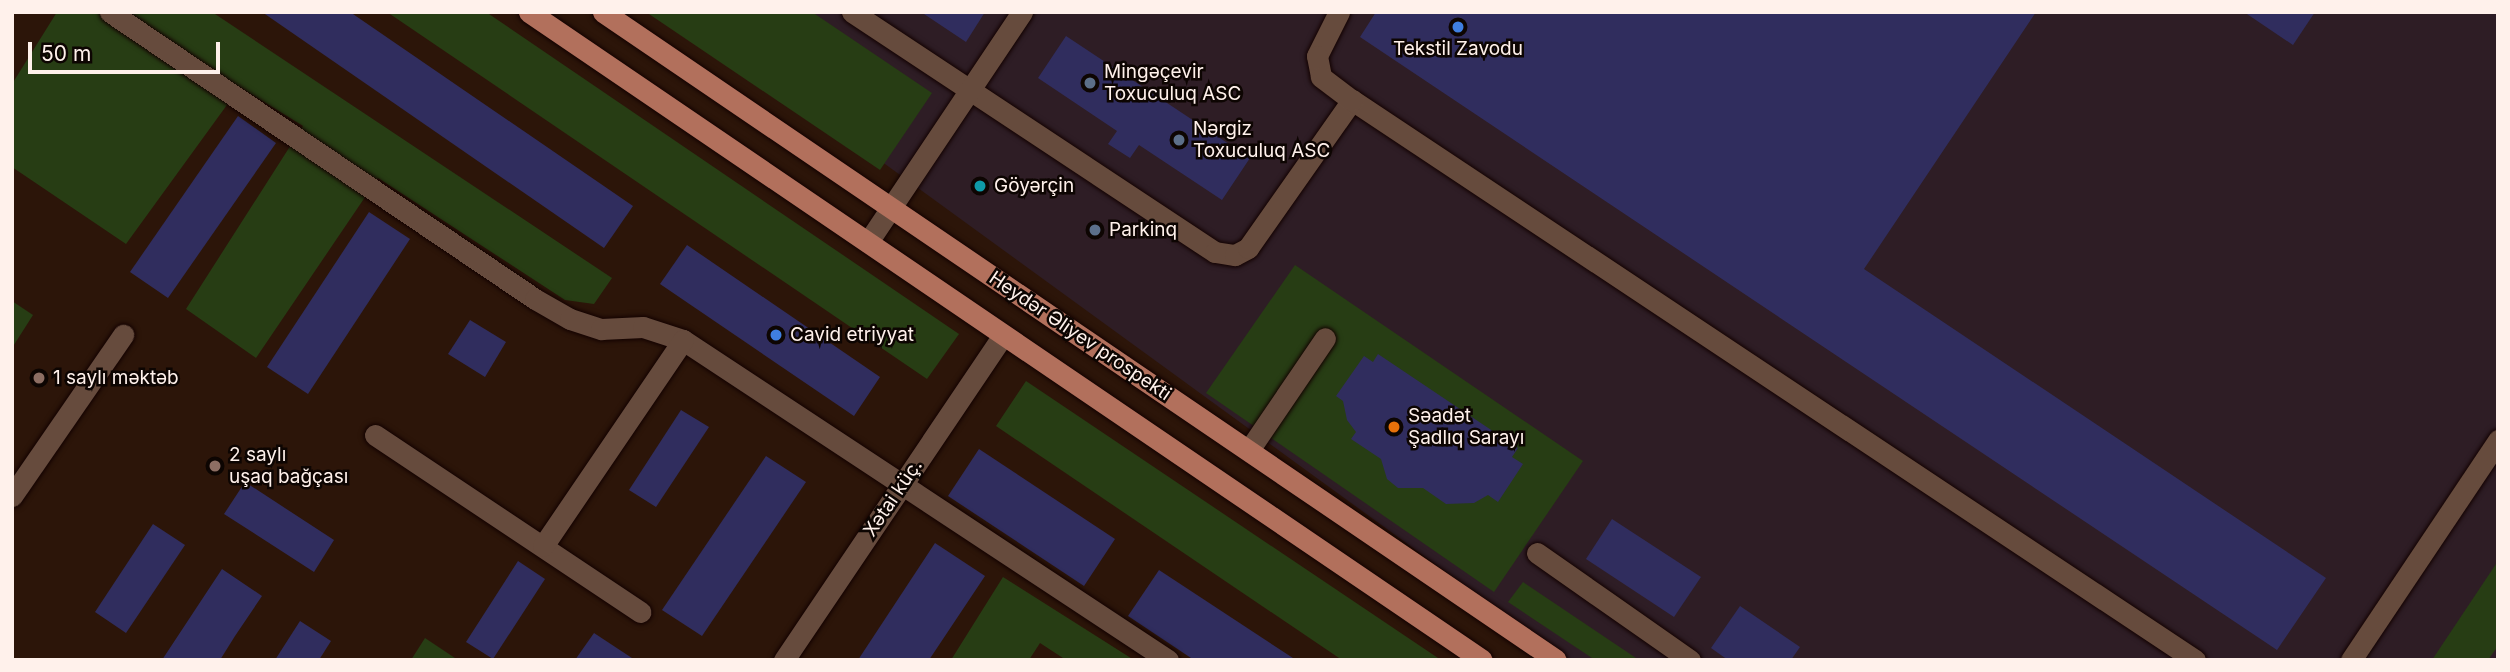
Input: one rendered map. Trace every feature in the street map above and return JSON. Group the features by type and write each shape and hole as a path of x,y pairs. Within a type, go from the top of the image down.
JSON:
{"main road":[{"path":"529,12 1002,337 1482,660"},
{"name":"Heydər Əliyev prospekti","path":"603,12 1556,660"}],"street":[{"path":"110,12 535,299 570,319 601,329 643,327 683,340 904,481 1168,660"},
{"path":"852,12 1198,245 1235,255 1258,235 1352,100"},
{"path":"868,243 1022,12"},
{"path":"1339,12 1317,57 1321,77 2195,660"},
{"path":"12,496 123,335"},
{"name":"Xətai küç.","path":"784,660 1002,337"},
{"path":"1249,450 1325,338"},
{"path":"543,545 683,340"},
{"path":"375,435 640,612"},
{"path":"2351,660 2498,440"},
{"path":"1537,553 1690,660"}],"shaded area":[{"path":"676,12 2498,12 2498,660 1567,660"}],"green space":[{"path":"57,12 212,12 612,278 594,304 565,300 378,178 256,358 186,309 303,126 240,87 126,244 12,167 12,84"},
{"path":"387,12 486,12 959,334 927,379"},
{"path":"646,12 812,12 932,93 880,170"},
{"name":"Səadət Şadlıq Sarayı","path":"1295,265 1583,461 1494,592 1206,393"},
{"path":"12,301 33,315 12,348"},
{"path":"1026,381 1441,660 1342,660 996,426"},
{"path":"2498,561 2498,646 2488,660 2432,660"},
{"path":"1003,577 1134,660 1066,660 1040,643 1029,660 951,660"},
{"path":"1523,582 1639,660 1595,660 1508,602"},
{"path":"425,638 458,660 411,660"}],"building":[{"path":"262,12 350,12 633,206 604,248"},
{"path":"921,12 985,12 966,42"},
{"path":"1376,12 2036,12 1864,269 2326,578 2277,650 1360,37"},
{"path":"2244,12 2315,12 2293,45"},
{"path":"1066,36 1250,158 1222,200 1139,145 1130,158 1108,144 1117,131 1038,78"},
{"path":"238,116 276,143 168,298 130,272"},
{"path":"369,212 410,239 308,394 267,367"},
{"path":"687,245 880,377 854,416 660,284"},
{"path":"470,320 506,342 485,377 448,354"},
{"path":"1378,354 1518,448 1512,457 1523,464 1498,502 1488,495 1474,503 1446,504 1423,488 1398,488 1387,479 1381,459 1351,439 1356,432 1347,420 1343,401 1336,396 1364,356 1373,362"},
{"path":"681,410 709,427 656,507 629,490"},
{"path":"979,449 1115,539 1084,586 948,496"},
{"path":"766,456 806,482 702,636 662,610"},
{"path":"245,482 334,540 314,572 224,514"},
{"path":"1612,519 1701,577 1674,617 1586,559"},
{"path":"153,524 185,545 126,633 95,612"},
{"path":"935,543 985,576 929,660 858,660"},
{"path":"518,561 545,579 493,659 466,642"},
{"path":"222,569 262,596 220,660 162,660"},
{"path":"1159,570 1296,660 1194,660 1128,616"},
{"path":"1740,606 1800,647 1791,660 1728,660 1711,648"},
{"path":"300,621 331,641 319,660 275,660"},
{"path":"594,633 635,660 575,660"}],"place":[{"name":"Tekstil Zavodu","path":"1458,27"},
{"name":"Mingəçevir Toxuculuq ASC","path":"1090,83"},
{"name":"Nərgiz Toxuculuq ASC","path":"1179,140"},
{"name":"Göyərçin","path":"980,186"},
{"name":"Parkinq","path":"1095,230"},
{"name":"Cavid etriyyat","path":"776,335"},
{"name":"1 saylı məktəb","path":"39,378"},
{"name":"Səadət Şadlıq Sarayı","path":"1394,427"},
{"name":"2 saylı uşaq bağçası","path":"215,466"}]}
